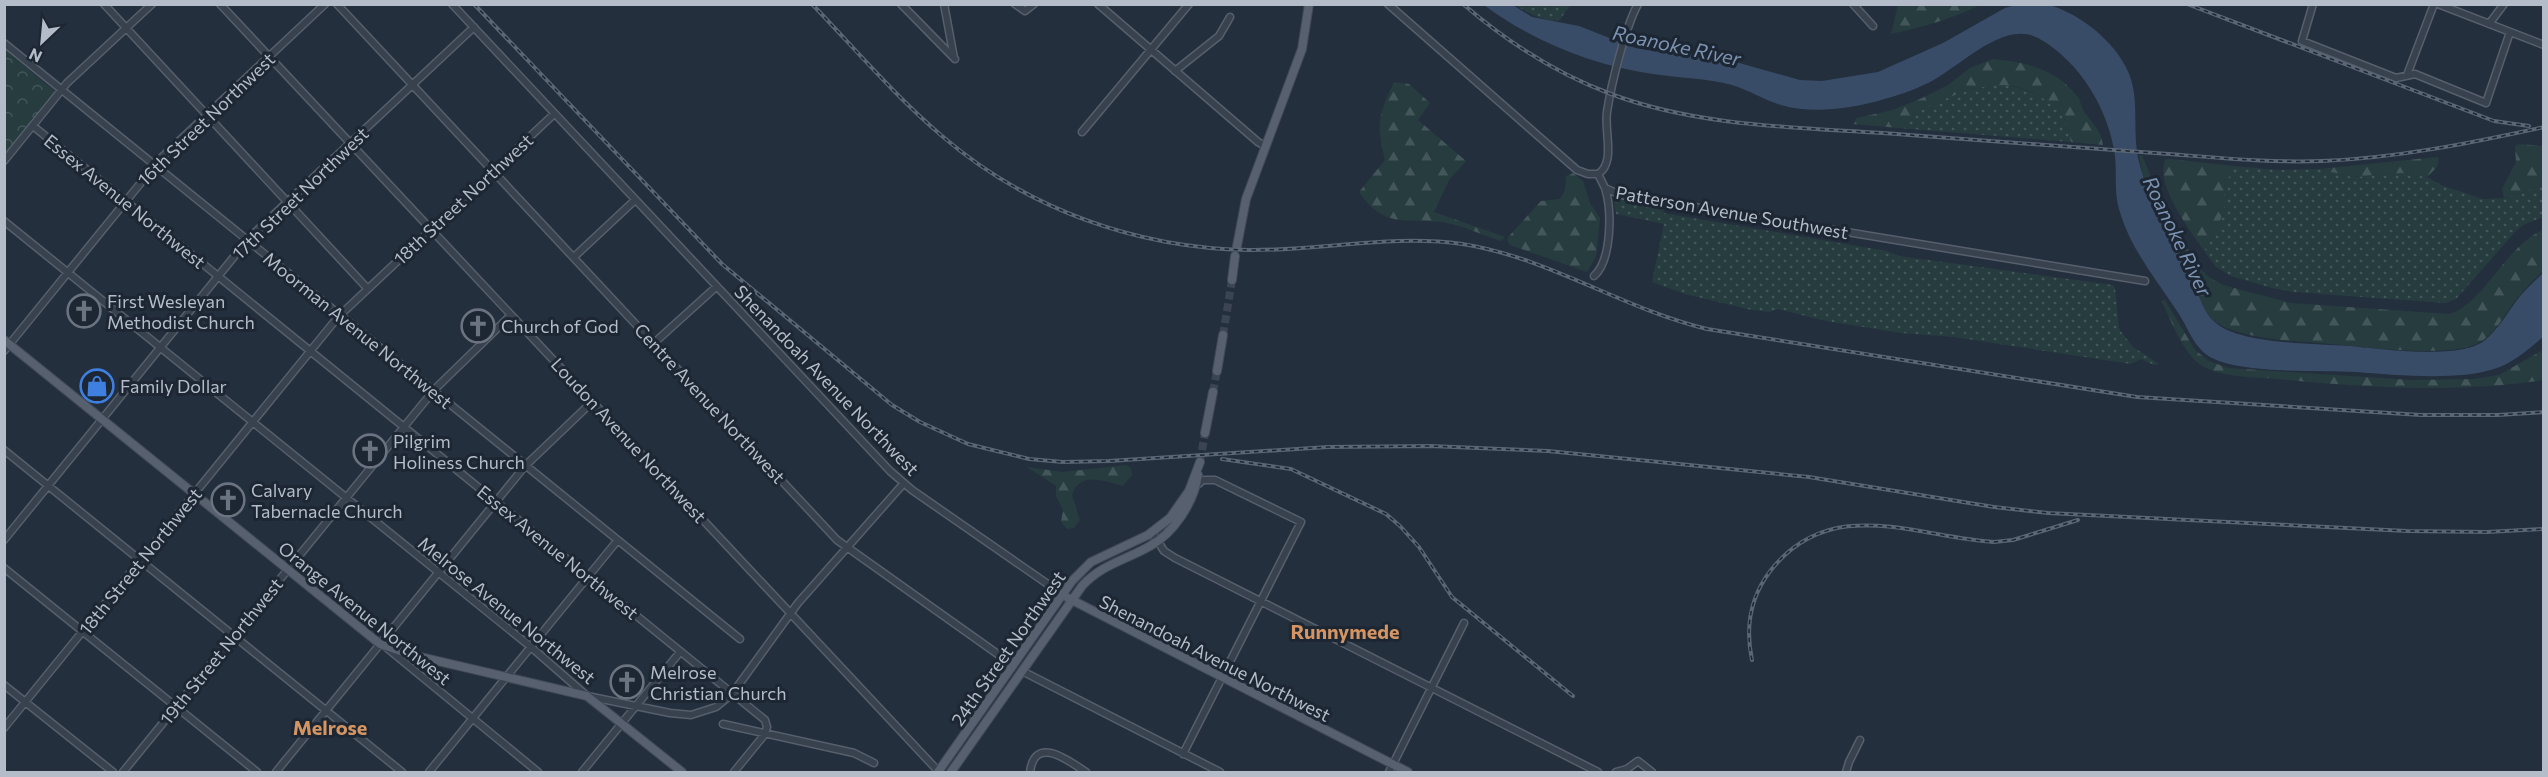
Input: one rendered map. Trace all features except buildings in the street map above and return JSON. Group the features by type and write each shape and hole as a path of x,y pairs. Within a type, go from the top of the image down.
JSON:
{"main road":[{"path":"1237,246 1246,199 1297,67 1306,35 1309,4"},
{"path":"1232,280 1235,256"},
{"path":"1217,371 1223,335"},
{"name":"Orange Avenue Northwest","path":"6,346 102,419 383,646"},
{"path":"1205,433 1213,392"},
{"name":"24th Street Northwest","path":"938,772 1062,594 1091,562 1152,532 1170,518 1182,503 1200,462 1196,486 1183,513 1157,542 1097,572 1072,601 951,772"},
{"name":"Shenandoah Avenue Northwest","path":"1062,594 1391,769 1408,772"},
{"path":"383,646 587,696"},
{"name":"Melrose Avenue Northwest","path":"587,696 682,772"}],"street":[{"path":"104,4 367,288"},
{"path":"4,161 61,90 152,4"},
{"name":"Loudon Avenue Northwest","path":"220,4 938,772"},
{"name":"16th Street Northwest","path":"6,346 155,165 325,4"},
{"name":"Centre Avenue Northwest","path":"336,4 847,548 1013,665"},
{"name":"Shenandoah Avenue Northwest","path":"452,4 874,456 904,483 1062,594"},
{"path":"901,4 955,59 944,4"},
{"path":"1015,4 1021,10 1032,7"},
{"path":"1098,4 1265,146"},
{"path":"1082,132 1190,4"},
{"name":"Patterson Avenue Southwest","path":"1388,4 1577,170 1588,174 1598,174 1605,188 1621,195 2145,281"},
{"path":"1598,174 1604,169 1608,160 1606,120 1614,78 1626,35 1638,4"},
{"path":"1853,4 1873,26"},
{"path":"2313,4 2302,42 2396,78 2415,74 2486,103 2510,32"},
{"path":"2407,75 2436,4 2544,45"},
{"path":"2489,24 2504,4"},
{"path":"1175,71 1219,36 1230,17"},
{"name":"17th Street Northwest","path":"4,540 247,240 474,27"},
{"name":"Moorman Avenue Northwest","path":"4,43 740,639"},
{"name":"18th Street Northwest","path":"4,728 340,315 554,114"},
{"name":"Essex Avenue Northwest","path":"33,126 765,720 767,727 765,734"},
{"path":"1594,276 1600,269 1609,232 1610,209 1605,188"},
{"path":"574,257 635,200"},
{"name":"Melrose Avenue Northwest","path":"4,221 531,647 587,696"},
{"path":"654,343 716,287"},
{"name":"19th Street Northwest","path":"123,772 434,390 511,315"},
{"path":"276,772 383,646 438,572 525,466 592,402"},
{"path":"4,450 402,772"},
{"path":"1183,754 1300,522 1215,480 1203,480 1196,486"},
{"path":"587,696 670,712 700,713 716,707 732,694 790,614 904,483"},
{"path":"1152,532 1164,551 1175,558 1598,772"},
{"path":"429,772 617,541"},
{"path":"4,568 257,772"},
{"path":"1391,769 1464,623"},
{"name":"Orange Avenue Northwest","path":"383,646 538,772"},
{"path":"582,772 680,652"},
{"path":"1022,671 1220,772"},
{"path":"4,685 113,772"},
{"path":"723,724 854,753 874,763"},
{"path":"734,772 765,734"},
{"path":"1846,772 1860,740"},
{"path":"1030,772 1036,758 1053,752 1062,755 1086,772"},
{"path":"1616,772 1627,771 1638,761 1652,772"}],"green space":[{"path":"1898,4 1980,5 1937,22 1891,34"},
{"path":"1515,5 1570,5 1560,20 1548,20"},
{"path":"5,50 56,92 5,154"},
{"path":"1993,59 2040,68 2060,79 2078,98 2085,113 2099,131 2103,145 2071,142 2065,119 2053,106 2027,90 2004,85 1972,89 1943,100 1916,113 1899,128 1853,124 1857,118 1893,110 1920,99 1948,85 1970,68"},
{"path":"1394,82 1409,84 1430,103 1418,120 1466,161 1449,180 1434,212 1505,237 1501,241 1452,224 1390,218 1369,205 1359,192 1385,160 1380,137 1380,120"},
{"path":"1998,84 2026,90 2052,104 2064,118 2071,142 1899,128 1920,110 1945,98 1972,89"},
{"path":"2520,144 2543,146 2543,185 2504,198 2502,189 2516,162 2515,146"},
{"path":"2139,155 2142,155 2166,214 2199,268 2223,285 2291,303 2449,314 2473,299 2517,248 2543,230 2543,271 2521,293 2489,335 2476,344 2463,348 2426,351 2385,349 2277,339 2236,331 2217,323 2206,311 2191,270 2152,201"},
{"path":"2437,157 2439,159 2437,167 2427,177 2402,173 2353,177 2319,169"},
{"path":"2165,160 2235,166 2224,186 2224,209 2218,227 2204,251 2176,208 2165,182 2163,171"},
{"path":"2235,166 2278,170 2319,169 2353,177 2402,173 2427,177 2441,185 2483,199 2504,198 2543,185 2543,217 2523,225 2515,232 2456,299 2446,303 2293,292 2231,276 2216,267 2204,251 2218,227 2224,209 2224,186"},
{"path":"1573,173 1583,181 1590,203 1600,218 1596,257 1587,272 1510,245 1507,240 1541,201 1560,199 1565,190 1566,176"},
{"path":"1619,198 1664,206 1663,213 1887,251 1899,256 2113,285 2119,329 2133,347 2159,364 2154,365 2141,359 2131,364 1954,337 1901,333 1826,321 1778,309 1769,312 1747,309 1685,294 1652,282 1664,224 1616,214 1614,202"},
{"path":"2165,300 2195,350 2209,361 2228,368 2412,380 2474,379 2499,375 2543,350 2543,380 2478,387 2411,388 2344,385 2223,374 2206,368 2191,356 2179,338 2161,301"},
{"path":"1126,465 1131,468 1132,475 1123,486 1087,480 1076,488 1072,495 1080,520 1074,528 1067,529 1061,522 1063,510 1056,496 1056,486 1027,467 1063,472"}],"water":[{"path":"2019,4 2046,4 2075,16 2089,26 2103,37 2124,63 2131,78 2134,93 2137,148 2145,181 2190,272 2204,308 2213,321 2220,326 2247,336 2282,342 2419,352 2457,350 2472,347 2484,341 2521,295 2543,273 2543,337 2520,356 2501,367 2462,375 2426,376 2262,369 2243,367 2212,358 2200,349 2130,237 2117,203 2112,139 2090,88 2067,60 2038,38 2024,34 2010,35 1996,40 1940,76 1910,91 1866,104 1817,110 1781,105 1738,87 1722,83 1653,74 1608,65 1543,41 1484,5 1513,5 1532,17 1579,26 1635,48 1665,53 1711,55 1800,80 1822,81 1878,72 1943,43 2005,8"}],"tunnel":[{"path":"1223,335 1232,280"},
{"path":"1213,392 1217,371"},
{"path":"1200,462 1205,433"}],"railway":[{"path":"474,4 722,264 892,405 920,422 968,444 1029,459 1063,462 1328,447 1430,446 1548,451 1809,477 1994,507 2048,513 2407,531 2487,532 2544,529"},
{"path":"812,4 908,105 975,162 1047,204 1085,220 1165,242 1206,248 1248,250 1409,241 1462,244 1525,260 1645,309 1707,329 2137,397 2421,415 2498,415 2544,412"},
{"path":"1463,4 1497,31 1533,55 1591,86 1646,105 1683,114 1758,125 2280,161 2322,161 2406,153 2544,127"},
{"path":"2187,4 2494,121 2529,126"},
{"path":"1222,459 1291,469 1386,514 1419,547 1452,597 1573,696"},
{"path":"1752,660 1749,624 1758,591 1771,570 1795,547 1820,533 1848,526 1876,526 1994,542 2013,540 2078,520"}],"place":[{"name":"First Wesleyan Methodist Church","path":"84,311"},
{"name":"Church of God","path":"478,326"},
{"name":"Family Dollar","path":"97,386"},
{"name":"Pilgrim Holiness Church","path":"370,451"},
{"name":"Calvary Tabernacle Church","path":"228,500"},
{"name":"Melrose Christian Church","path":"627,682"}],"district":[{"name":"Runnymede","path":"1345,631"},
{"name":"Melrose","path":"330,727"}],"water label":[{"name":"Roanoke River","path":"1677,45"},
{"name":"Roanoke River","path":"2178,236"}]}
